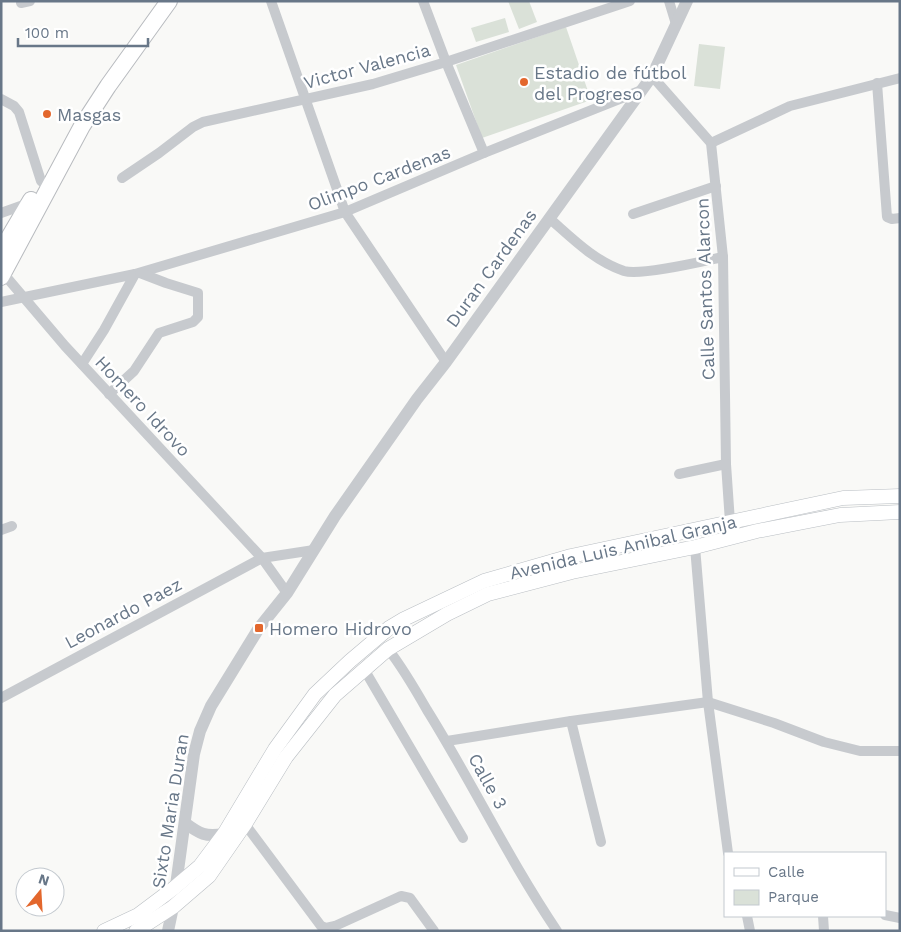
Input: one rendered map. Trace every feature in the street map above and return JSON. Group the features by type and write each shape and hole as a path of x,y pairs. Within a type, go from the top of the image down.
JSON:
{"highway":[{"path":"2,275 87,104 156,1"},
{"path":"1,252 29,203 46,184 108,86 169,1"}],"main road":[{"name":"Avenida Luis Anibal Granja","path":"104,931 138,914 200,866 224,834 275,749 315,694 350,661 390,628 484,581 571,556 843,498 900,496"},
{"name":"Avenida Luis Anibal Granja","path":"136,931 173,907 209,876 245,824 286,756 335,694 388,649 446,614 488,594 572,572 695,547 757,531 840,515 900,512"}],"street":[{"path":"271,1 345,212 446,362"},
{"path":"423,1 484,154"},
{"name":"Victor Valencia","path":"122,178 193,127 203,122 372,84 446,62 630,1"},
{"path":"668,1 676,24"},
{"name":"Duran Cardenas","path":"314,550 335,516 417,399 446,362 652,76 687,1"},
{"path":"652,76 710,143 790,106 900,78"},
{"path":"877,83 887,217 892,219 900,218"},
{"name":"Olimpo Cardenas","path":"1,302 138,274 345,212 642,90"},
{"path":"1,98 14,106 19,112 46,184"},
{"name":"Calle Santos Alarcon","path":"710,143 723,257 726,464 730,522"},
{"path":"633,214 716,186"},
{"path":"1,213 29,203"},
{"path":"549,218 600,260 626,271 637,272 723,257"},
{"path":"82,364 104,330 120,299 138,274 195,290 198,293 198,318 193,322 159,333 134,371 109,394"},
{"name":"Homero Idrovo","path":"2,275 109,394 262,558 287,593"},
{"path":"679,474 726,464"},
{"path":"1,530 12,526"},
{"path":"695,547 708,702 728,852"},
{"path":"262,558 314,550"},
{"name":"Sixto Maria Duran","path":"168,931 194,754 200,731 211,706 259,628 287,593 314,550"},
{"name":"Leonardo Paez","path":"1,698 262,558"},
{"name":"Calle 3","path":"388,649 447,741 533,894 557,931"},
{"path":"364,669 463,838"},
{"path":"447,741 708,702 774,723 824,742 860,750 900,751"},
{"path":"571,721 601,842"},
{"path":"185,823 201,834 210,837 224,834"},
{"path":"245,824 321,926 326,928 335,926 401,896 410,898 434,931"},
{"path":"886,915 900,918"},
{"path":"747,917 750,931"},
{"path":"823,917 824,931"}],"green space":[{"path":"508,1 529,1 537,22 519,29"},
{"path":"505,18 509,32 476,42 471,28"},
{"name":"Estadio de fútbol del Progreso","path":"566,27 591,100 482,138 456,65"},
{"path":"699,44 725,47 720,89 694,86"}],"place":[{"name":"Estadio de fútbol del Progreso","path":"524,82"},
{"name":"Masgas","path":"47,114"},
{"name":"Homero Hidrovo","path":"259,628"}]}
